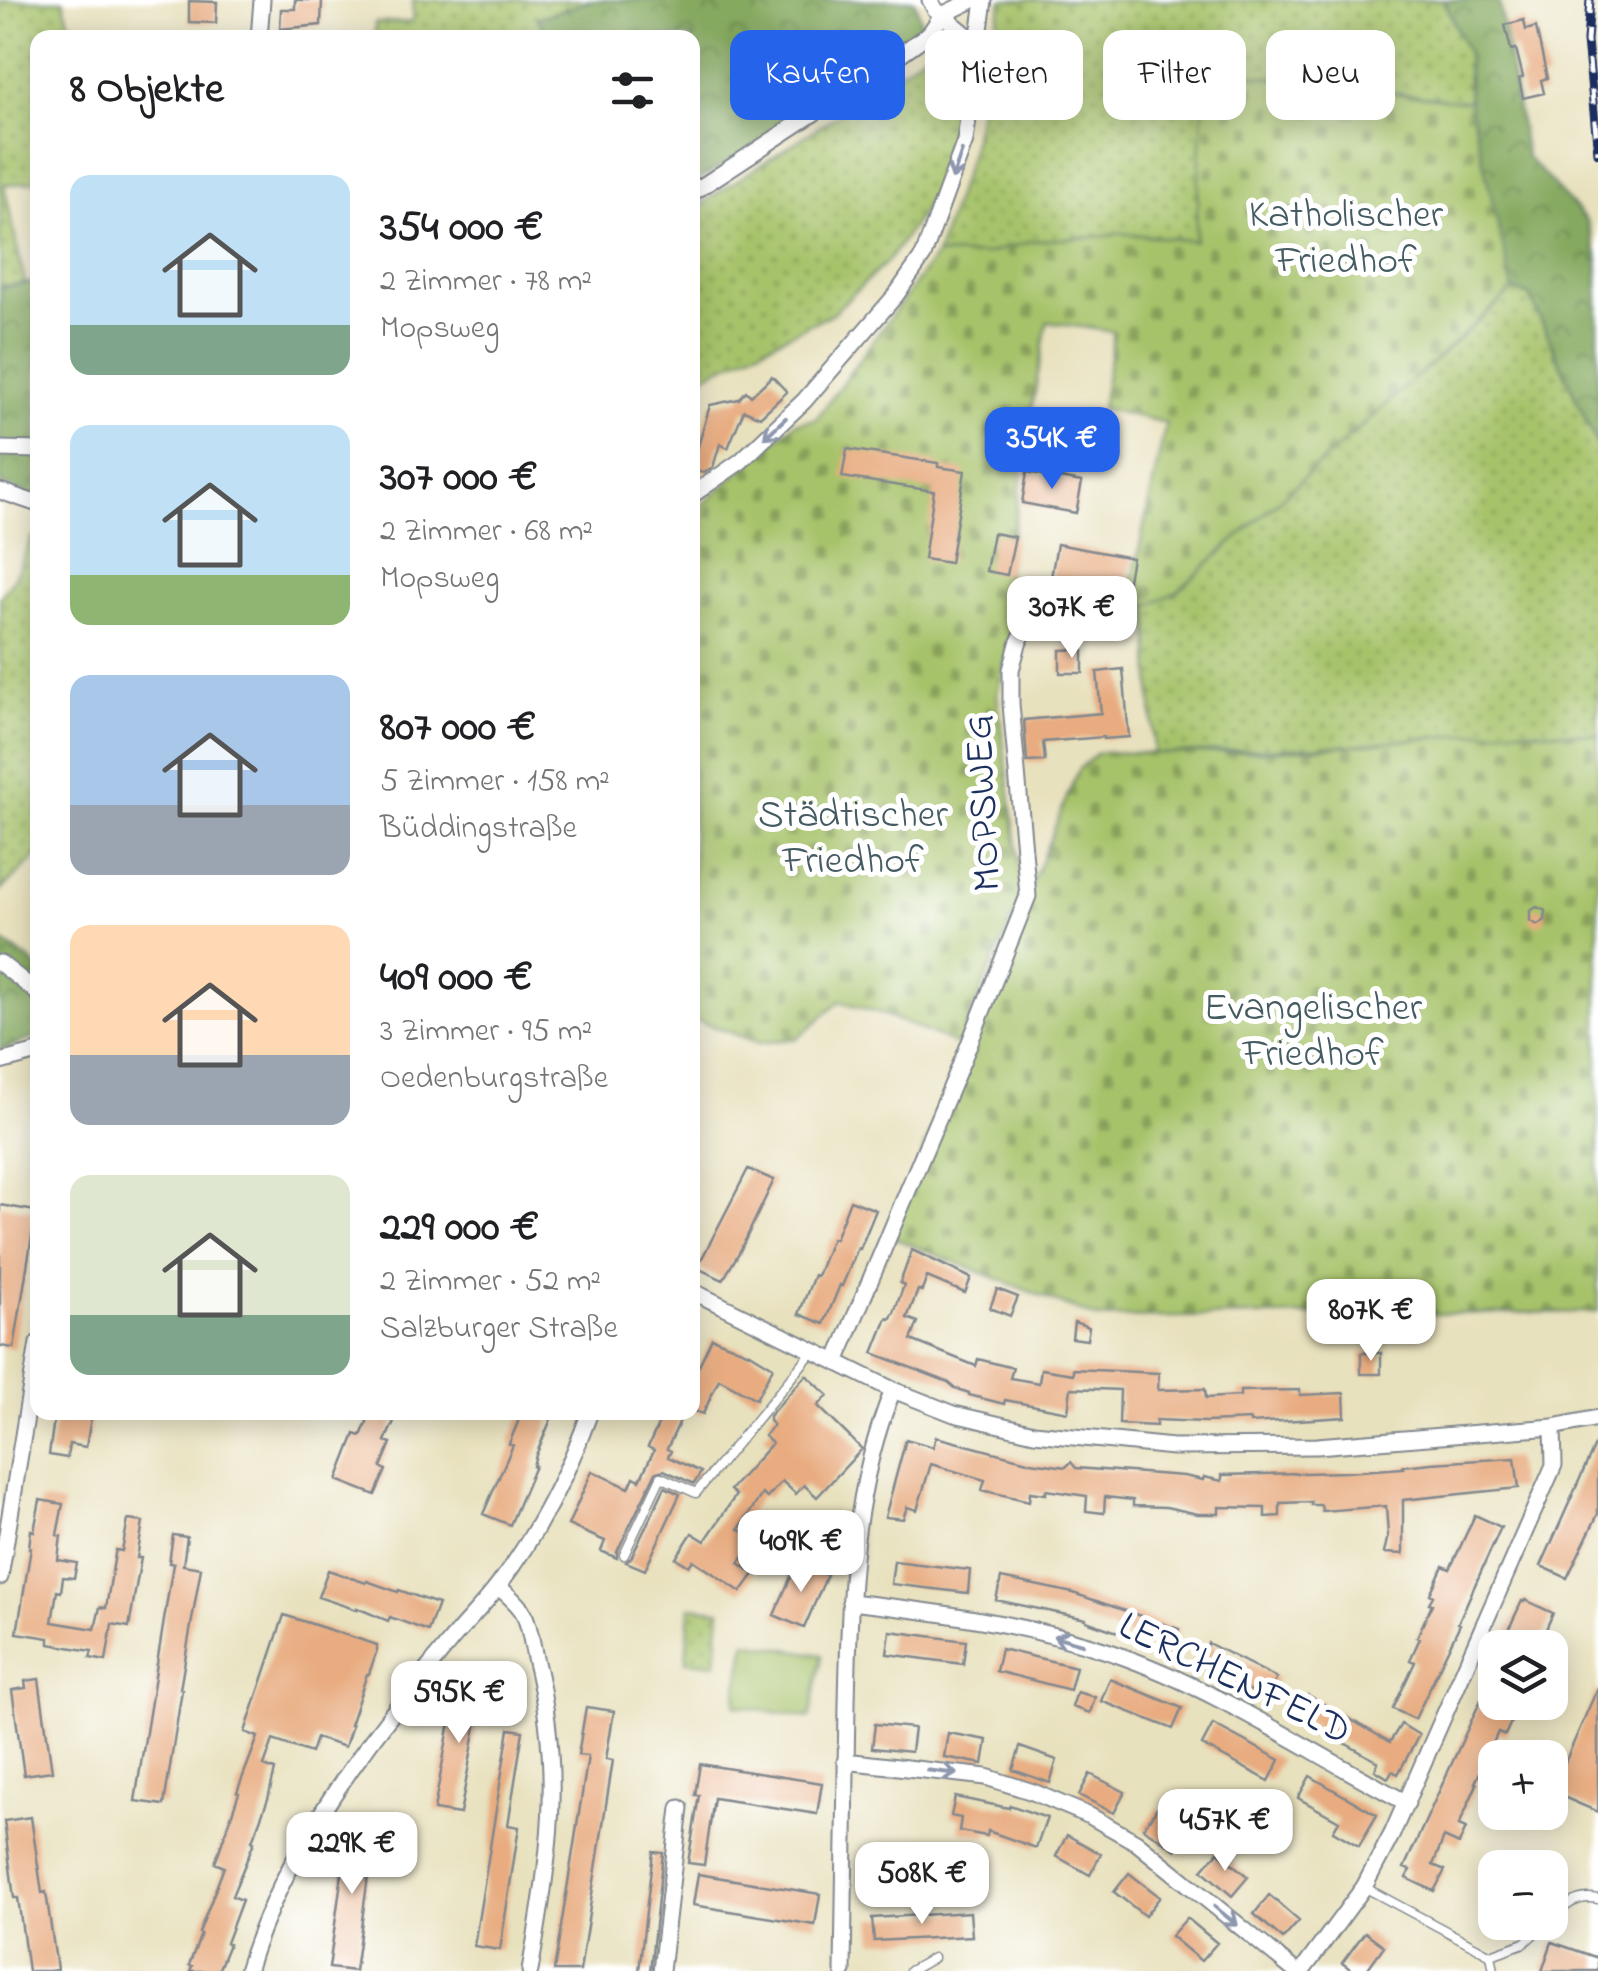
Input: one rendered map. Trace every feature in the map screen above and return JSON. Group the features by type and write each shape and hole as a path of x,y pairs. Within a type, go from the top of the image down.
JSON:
{"street":[{"path":"260,30 262,0"},
{"path":"930,0 961,30"},
{"path":"700,188 841,96 930,32 942,15 973,0"},
{"path":"980,30 984,0"},
{"path":"700,489 741,461 804,400 896,294 923,256 965,141 968,120"},
{"path":"0,449 30,450"},
{"path":"0,491 30,501"},
{"name":"MOPSWEG","path":"836,1362 1028,896 1011,670 1036,605"},
{"path":"0,963 30,987"},
{"path":"0,1062 30,1054"},
{"path":"700,1295 893,1390 954,1414 1034,1433 1172,1447 1318,1446 1553,1427 1598,1418"},
{"path":"843,1971 852,1567 880,1420 893,1390"},
{"path":"0,1577 30,1392"},
{"path":"248,1971 269,1909 305,1839 342,1780 498,1586 547,1509 587,1420"},
{"path":"845,1761 986,1778 1090,1816 1136,1842 1299,1971 1364,1887 1407,1803 1554,1465 1553,1427"},
{"path":"498,1586 523,1611 543,1688 551,1740 548,1861 530,1971"},
{"name":"LERCHENFELD","path":"850,1602 1004,1624 1114,1654 1210,1696 1407,1803"},
{"path":"661,1971 680,1808"}],"lane":[{"path":"624,1555 661,1477 696,1493 812,1351"},
{"path":"1364,1887 1491,1955 1527,1940"},
{"path":"1568,1904 1588,1897 1598,1899"},
{"path":"1491,1955 1494,1971"},
{"path":"910,1971 933,1958"}],"green space":[{"path":"0,0 63,0 72,30 30,30 30,182 4,185 25,283 0,287"},
{"path":"413,0 594,0 537,18 545,30 375,30 375,23 412,22"},
{"path":"594,0 915,0 923,29 905,44 905,30 730,30 730,120 798,120 700,179 700,30 545,30 537,18"},
{"path":"1002,0 1444,0 1467,52 1469,102 1395,93 1395,30 1266,30 1266,77 1247,75 1246,78 1246,30 1103,30 1103,120 1233,120 1195,241 1120,233 1033,241 987,254 936,255 970,155 977,120 1083,120 1083,30 996,30"},
{"path":"1444,0 1499,0 1526,156 1587,221 1598,258 1598,447 1530,296 1513,290 1469,102 1467,52"},
{"path":"925,53 925,120 955,120 931,200 888,261 833,313 700,378 700,204 829,120 905,120 905,68"},
{"path":"1246,75 1266,77 1266,120 1395,120 1395,93 1469,102 1513,290 1178,591 1148,606 1128,602 1166,423 1101,408 1114,332 1047,322 1003,600 1019,608 997,694 1023,893 958,1045 840,1001 798,1038 760,1043 700,1022 700,507 795,423 816,419 936,255 987,254 1033,241 1120,233 1195,241 1203,120 1246,120"},
{"path":"30,283 30,495 0,484 0,287"},
{"path":"1513,290 1530,296 1598,447 1598,735 1517,729 1355,745 1154,754 1148,606 1178,591"},
{"path":"30,543 30,863 0,891 0,598 15,577"},
{"name":"Evangelischer Friedhof","path":"1517,729 1598,735 1598,1312 1097,1318 889,1236 1078,770 1096,754 1311,748"},
{"path":"0,940 30,961 30,1039 0,1052"},
{"path":"690,1607 720,1610 716,1664 686,1661"},
{"path":"746,1642 822,1655 810,1718 735,1705"}],"building":[{"path":"295,0 322,0 321,25 280,29 281,9 295,9"},
{"path":"189,1 217,2 216,23 189,22"},
{"path":"1524,20 1526,30 1536,27 1547,78 1541,80 1544,93 1523,98 1519,79 1523,77 1505,25"},
{"path":"772,376 787,392 760,417 744,410 728,448 720,444 713,467 700,472 700,440 710,405 739,399 746,391 751,396"},
{"path":"847,449 965,471 950,563 924,559 934,491 842,477"},
{"path":"1027,472 1082,482 1076,513 1022,503"},
{"path":"993,533 1015,537 1007,575 986,571"},
{"path":"1057,544 1132,558 1125,597 1050,583"},
{"path":"1083,649 1083,673 1060,673 1060,650"},
{"path":"1123,669 1129,737 1043,742 1045,761 1027,762 1024,720 1101,713 1097,672"},
{"path":"1537,907 1546,911 1545,920 1538,925 1530,921 1530,911"},
{"path":"748,1169 774,1180 723,1280 700,1269 700,1262"},
{"path":"850,1200 876,1210 824,1324 799,1314"},
{"path":"0,1205 30,1210 30,1248 14,1348 0,1346"},
{"path":"912,1250 971,1278 965,1293 927,1277 907,1318 918,1322 911,1340 976,1366 978,1359 1013,1368 1010,1378 1039,1383 1041,1369 1073,1374 1073,1369 1159,1373 1158,1390 1205,1389 1206,1398 1240,1396 1240,1391 1344,1393 1345,1417 1250,1423 1156,1420 1156,1426 1119,1424 1120,1390 1071,1388 1068,1412 969,1395 948,1382 873,1353 887,1318 894,1313"},
{"path":"997,1289 1018,1297 1010,1316 990,1308"},
{"path":"1074,1322 1089,1327 1087,1340 1072,1338"},
{"path":"712,1338 773,1367 756,1399 719,1379 703,1414 700,1363"},
{"path":"1361,1353 1381,1353 1381,1374 1361,1374"},
{"path":"806,1375 828,1395 818,1406 862,1449 817,1497 804,1485 796,1494 782,1481 767,1498 762,1494 739,1529 755,1540 739,1563 754,1574 741,1592 693,1560 689,1566 676,1558 692,1533 705,1541 736,1495 730,1490 772,1443 764,1436 773,1425 769,1416"},
{"path":"54,1420 91,1420 86,1447 69,1444 67,1458 49,1455"},
{"path":"368,1420 395,1420 385,1441 391,1443 381,1467 386,1470 375,1495 337,1480 355,1434 361,1436"},
{"path":"519,1420 551,1420 510,1525 483,1514 513,1445 509,1444"},
{"path":"660,1420 680,1420 667,1449 671,1451 668,1457 701,1472 694,1484 664,1470 656,1472 617,1558 601,1551 605,1541 568,1525 592,1471 629,1488 634,1477 640,1480 654,1450 648,1447"},
{"path":"936,1437 1031,1462 1066,1467 1071,1462 1076,1468 1222,1481 1222,1475 1347,1472 1515,1458 1519,1488 1403,1500 1403,1554 1384,1553 1388,1535 1386,1506 1322,1511 1321,1505 1311,1502 1280,1503 1280,1516 1265,1517 1265,1508 1219,1507 1219,1514 1198,1514 1166,1507 1133,1506 1133,1500 1105,1497 1104,1513 1086,1511 1087,1496 1046,1490 1046,1494 1030,1492 1029,1501 982,1490 985,1480 931,1464 917,1510 907,1507 903,1519 885,1517 906,1439 933,1447"},
{"path":"1598,1438 1598,1514 1567,1578 1541,1566"},
{"path":"665,1487 680,1494 645,1570 626,1562"},
{"path":"40,1500 63,1504 57,1535 61,1536 58,1560 77,1563 74,1578 63,1577 61,1592 57,1591 52,1622 95,1629 100,1607 106,1608 116,1550 122,1551 128,1520 143,1522 129,1627 112,1624 106,1661 90,1658 92,1651 49,1644 49,1638 17,1633 31,1530 34,1531"},
{"path":"1475,1515 1501,1527 1415,1719 1393,1709 1415,1662 1410,1660 1432,1604 1430,1594 1443,1566 1450,1569"},
{"path":"173,1535 187,1537 183,1565 201,1568 164,1805 135,1801 175,1564 169,1563"},
{"path":"894,1561 970,1570 968,1593 891,1584"},
{"path":"797,1563 827,1575 804,1628 774,1615"},
{"path":"328,1570 438,1604 428,1631 318,1597"},
{"path":"1001,1578 1073,1593 1179,1629 1171,1651 1086,1619 996,1600"},
{"path":"1524,1602 1553,1613 1546,1630 1508,1630"},
{"path":"284,1615 377,1645 377,1650 345,1747 316,1738 311,1753 273,1740 264,1766 275,1770 254,1842 232,1896 242,1900 226,1943 229,1944 218,1971 190,1971 199,1933 224,1867 215,1863 258,1737 245,1732"},
{"path":"890,1631 966,1641 963,1664 887,1654"},
{"path":"1208,1643 1277,1678 1267,1699 1198,1664"},
{"path":"1001,1649 1076,1667 1070,1690 996,1671"},
{"path":"458,1678 484,1682 460,1814 434,1810"},
{"path":"39,1679 52,1771 24,1775 12,1690 26,1688 25,1681"},
{"path":"1110,1679 1182,1708 1173,1729 1101,1701"},
{"path":"1598,1687 1598,1812 1568,1799 1568,1755"},
{"path":"1077,1692 1095,1697 1090,1713 1072,1707"},
{"path":"1308,1695 1390,1742 1401,1724 1419,1735 1398,1774 1392,1771 1388,1778 1375,1770 1378,1762 1297,1716"},
{"path":"1478,1706 1478,1720 1512,1720 1505,1735 1498,1732 1494,1740 1478,1740 1477,1784 1459,1825 1466,1828 1459,1844 1444,1837 1433,1865 1445,1870 1434,1891 1406,1878 1410,1870 1404,1868"},
{"path":"586,1707 614,1711 606,1759 613,1760 580,1971 554,1971 588,1756 578,1755"},
{"path":"875,1724 914,1728 911,1752 872,1748"},
{"path":"1213,1724 1280,1760 1269,1781 1202,1745"},
{"path":"509,1729 523,1731 508,1825 519,1827 500,1950 474,1946"},
{"path":"948,1733 987,1740 983,1764 944,1757"},
{"path":"1020,1747 1057,1760 1050,1783 1013,1770"},
{"path":"700,1764 822,1783 817,1814 714,1798 704,1865 688,1863"},
{"path":"1090,1774 1125,1792 1114,1813 1079,1795"},
{"path":"1310,1776 1377,1815 1359,1846 1333,1831 1339,1821 1298,1798"},
{"path":"955,1797 1009,1808 1010,1805 1047,1818 1036,1848 988,1831 987,1836 959,1831 961,1818 951,1816"},
{"path":"1157,1808 1189,1830 1176,1850 1143,1828"},
{"path":"31,1817 57,1970 28,1971 18,1898 14,1898 4,1821"},
{"path":"349,1822 375,1826 355,1971 329,1968"},
{"path":"1067,1835 1101,1854 1090,1875 1056,1856"},
{"path":"653,1852 663,1853 650,1971 639,1971"},
{"path":"1218,1852 1248,1877 1232,1896 1202,1870"},
{"path":"1129,1873 1160,1897 1145,1916 1114,1892"},
{"path":"698,1874 820,1894 815,1925 693,1905"},
{"path":"1269,1895 1299,1921 1283,1939 1254,1914"},
{"path":"970,1912 972,1936 874,1941 872,1918"},
{"path":"1187,1918 1217,1943 1201,1961 1171,1936"},
{"path":"1365,1932 1384,1946 1366,1971 1353,1971 1342,1963"},
{"path":"1552,1942 1598,1958 1598,1971 1542,1971"}],"railway":[{"path":"1590,0 1587,41 1598,153"}],"park label":[{"name":"Katholischer Friedhof","path":"1346,239"},
{"name":"Städtischer Friedhof","path":"853,839"}]}
